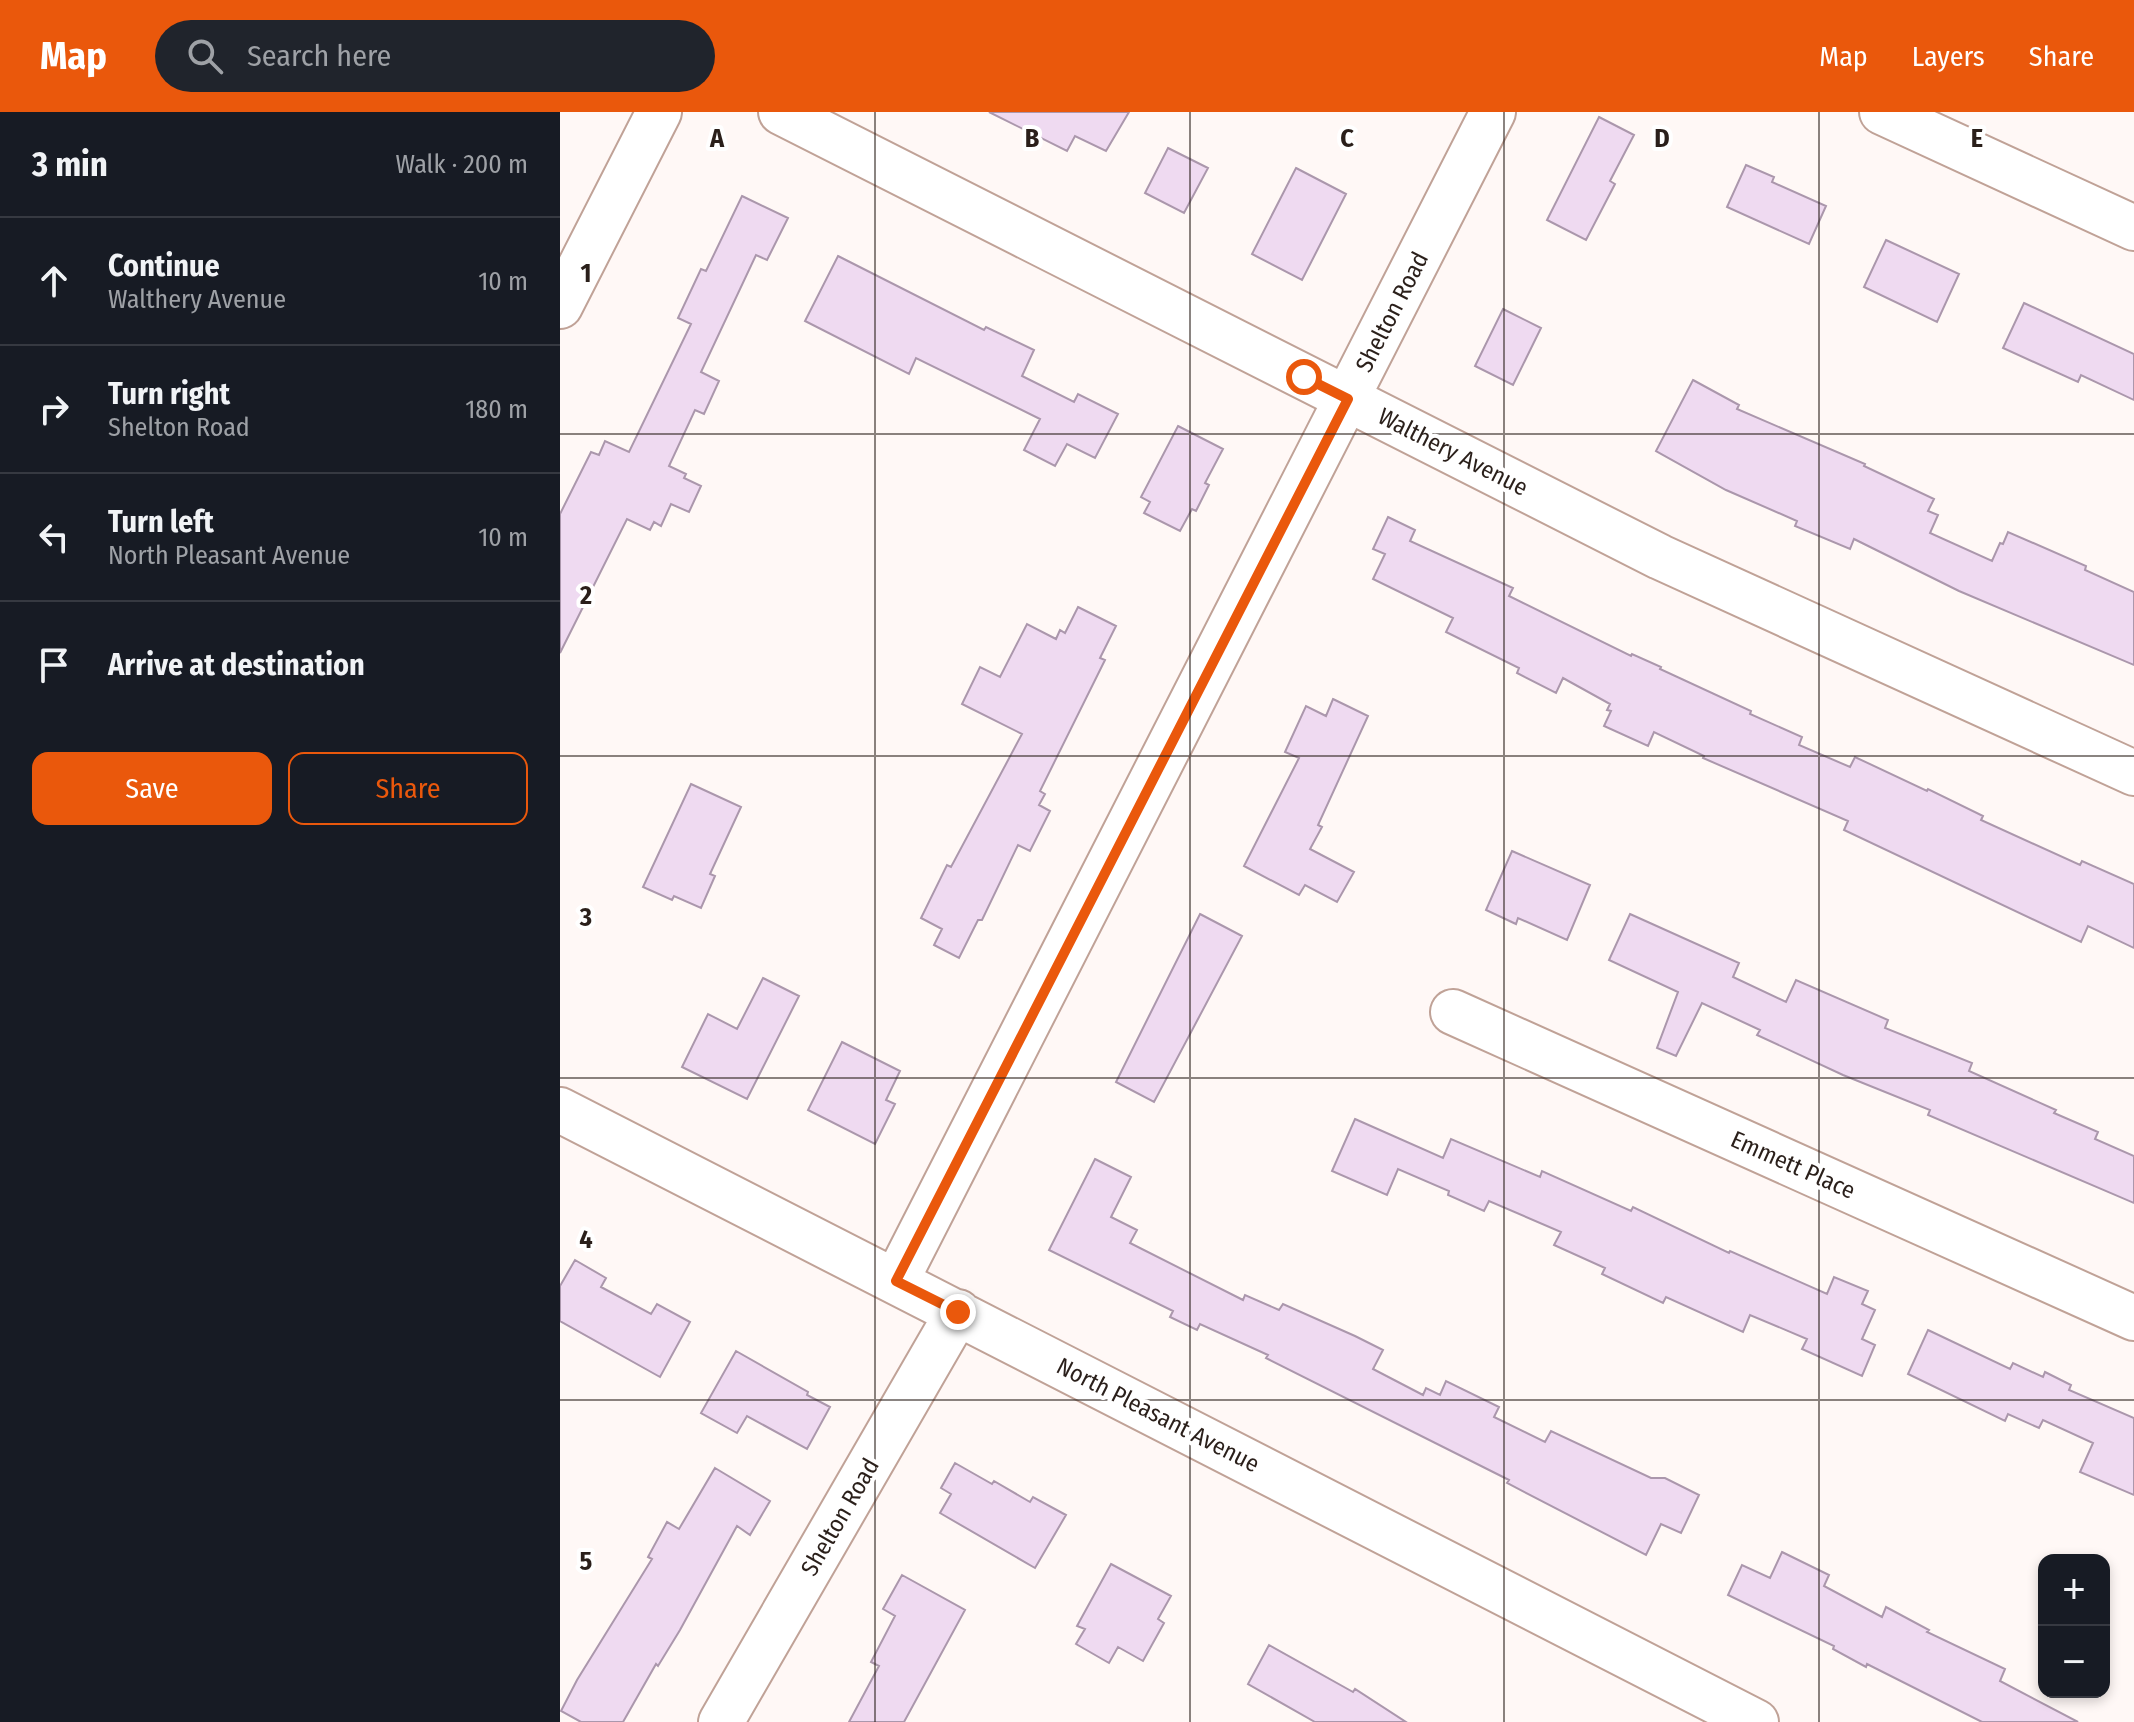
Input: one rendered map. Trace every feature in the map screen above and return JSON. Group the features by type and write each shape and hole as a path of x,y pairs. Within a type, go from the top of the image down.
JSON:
{"street":[{"path":"560,306 659,112"},
{"name":"Walthery Avenue","path":"781,112 1660,557 2134,773"},
{"name":"Shelton Road","path":"896,1281 1493,112"},
{"path":"1882,112 2134,228"},
{"name":"Emmett Place","path":"1453,1012 2134,1318"},
{"name":"North Pleasant Avenue","path":"560,1110 1756,1722"},
{"name":"Shelton Road","path":"721,1722 958,1312"}],"building":[{"path":"989,112 1129,112 1106,151 1075,136 1067,151"},
{"path":"1599,117 1634,135 1610,181 1615,184 1586,240 1547,220"},
{"path":"1168,148 1208,168 1184,213 1145,193"},
{"path":"1746,165 1774,177 1772,182 1826,206 1809,244 1727,207"},
{"path":"1296,168 1346,194 1302,280 1252,254"},
{"path":"742,196 788,218 767,260 756,255 701,372 719,381 704,414 695,410 669,466 701,486 689,512 671,504 661,526 654,522 650,530 627,519 560,653 560,514 591,452 599,455 605,441 629,452 691,324 678,318 701,269 706,271"},
{"path":"1886,240 1959,274 1937,322 1864,287"},
{"path":"838,256 984,330 986,327 1034,350 1022,376 1074,402 1078,394 1118,414 1095,458 1067,444 1055,466 1024,450 1040,419 916,358 909,374 805,321"},
{"path":"2024,303 2134,354 2134,400 2081,375 2078,382 2003,348"},
{"path":"1503,309 1541,328 1513,385 1475,366"},
{"path":"1693,380 1739,405 1737,409 1865,464 1934,499 1928,511 1938,515 1930,533 1992,561 2008,532 2086,566 2085,570 2134,592 2134,665 1959,591 1854,539 1850,549 1795,526 1797,521 1726,490 1656,451"},
{"path":"1178,426 1223,449 1205,483 1209,485 1196,511 1192,509 1180,531 1144,513 1150,502 1141,497"},
{"path":"1388,517 1415,530 1410,541 1513,588 1509,596 1802,737 1799,745 1850,767 1855,757 1983,816 1981,820 2080,865 2082,861 2134,884 2134,948 2088,926 2081,942 1844,830 1848,821 1703,758 1654,732 1648,746 1604,726 1611,711 1607,710 1610,704 1563,678 1556,693 1517,673 1519,668 1446,632 1453,618 1373,579 1385,554 1373,549"},
{"path":"1078,607 1116,626 1100,658 1105,660 1040,791 1045,794 1039,805 1050,811 1030,851 1018,845 982,920 978,920 959,958 934,945 942,929 921,918 947,865 951,867 1022,734 962,704 980,667 1000,677 1027,624 1056,639 1060,630 1065,633"},
{"path":"1333,699 1368,716 1310,849 1354,872 1337,902 1305,885 1299,895 1244,866 1299,758 1285,752 1306,706 1326,716"},
{"path":"691,784 741,807 710,874 715,876 701,908 643,887"},
{"path":"1512,851 1590,885 1567,940 1518,918 1516,924 1486,910"},
{"path":"1200,914 1242,936 1154,1102 1116,1082"},
{"path":"1630,914 1739,963 1733,977 1786,1002 1796,980 1888,1020 1885,1028 1972,1063 1969,1071 2098,1132 2095,1139 2134,1156 2134,1203 1928,1115 1930,1110 1843,1075 1757,1035 1760,1030 1702,1003 1676,1056 1657,1048 1678,992 1609,960"},
{"path":"763,978 799,996 747,1099 682,1067 708,1014 737,1029"},
{"path":"842,1042 900,1071 886,1100 895,1104 875,1144 808,1110"},
{"path":"1355,1119 1443,1158 1451,1139 1540,1177 1542,1171 1631,1211 1633,1207 1729,1253 1827,1294 1834,1277 1868,1291 1862,1304 1875,1310 1862,1339 1875,1345 1862,1376 1802,1349 1807,1339 1750,1315 1743,1332 1666,1297 1663,1303 1602,1274 1605,1268 1554,1245 1561,1232 1489,1201 1484,1211 1448,1195 1449,1191 1398,1169 1387,1195 1332,1171"},
{"path":"1095,1159 1131,1177 1111,1217 1137,1230 1130,1243 1243,1300 1245,1295 1279,1310 1283,1304 1383,1350 1373,1369 1423,1395 1426,1388 1440,1395 1446,1381 1499,1407 1494,1417 1545,1442 1551,1431 1651,1478 1665,1478 1699,1495 1681,1533 1661,1524 1646,1555 1507,1483 1509,1480 1266,1358 1268,1355 1200,1324 1197,1330 1170,1317 1173,1311 1049,1250"},
{"path":"575,1260 606,1278 601,1287 651,1314 657,1304 690,1322 660,1377 560,1321 560,1286"},
{"path":"1928,1330 2010,1369 2013,1363 2043,1377 2045,1372 2071,1385 2069,1390 2134,1418 2134,1495 2080,1472 2093,1443 2043,1420 2039,1428 2008,1414 2005,1421 1908,1374"},
{"path":"736,1351 830,1407 807,1449 747,1416 737,1433 701,1413"},
{"path":"955,1463 1030,1502 1033,1497 1066,1515 1035,1568 940,1513 951,1494 941,1488"},
{"path":"715,1468 770,1501 750,1535 737,1526 680,1630 658,1666 656,1664 623,1722 581,1722 561,1711 652,1559 648,1557 667,1522 679,1529"},
{"path":"1782,1552 1829,1575 1824,1586 1882,1617 1886,1607 1929,1630 1927,1632 2005,1669 2000,1681 2078,1722 1982,1722 1867,1664 1866,1667 1833,1649 1834,1646 1728,1595 1742,1565 1770,1578"},
{"path":"1111,1564 1171,1596 1158,1619 1164,1623 1143,1661 1118,1647 1109,1663 1076,1644 1085,1629 1077,1626"},
{"path":"902,1575 965,1610 904,1722 849,1722 879,1666 871,1662 895,1616 883,1609"},
{"path":"1269,1645 1353,1692 1355,1689 1406,1722 1315,1722 1248,1684"}],"route":[{"path":"958,1312 896,1281 1348,399 1304,377"}]}
